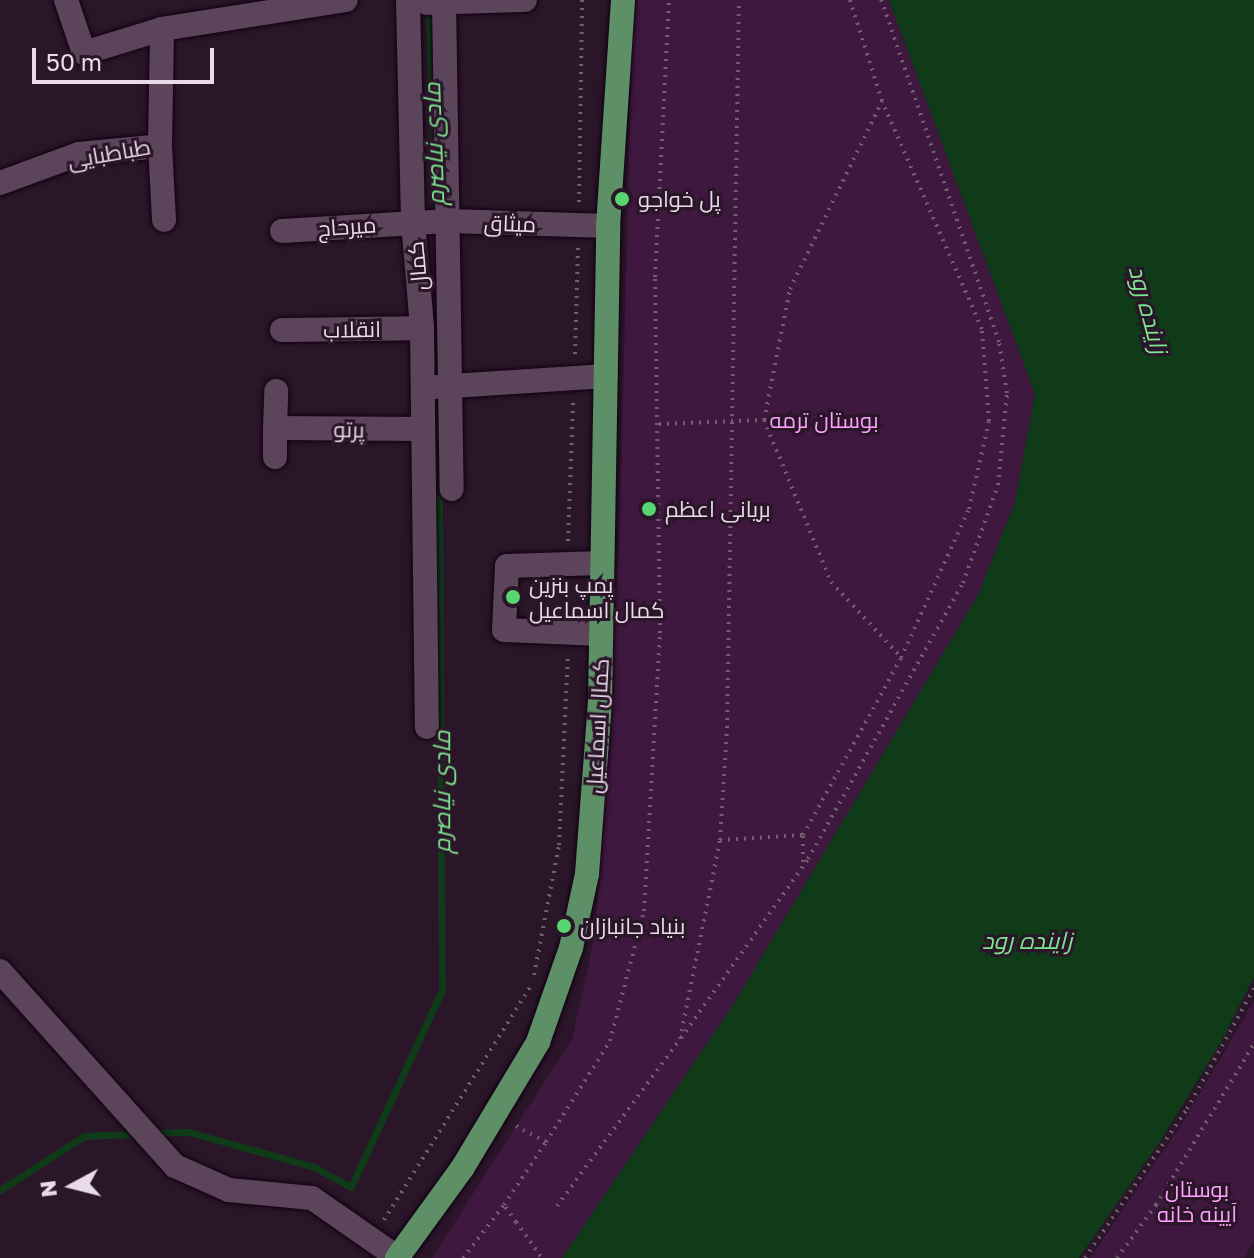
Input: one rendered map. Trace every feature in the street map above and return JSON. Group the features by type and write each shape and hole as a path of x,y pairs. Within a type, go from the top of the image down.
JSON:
{"main road":[{"name":"کمال اسماعیل","path":"397,1258 496,1115 538,1042 571,948 587,874 595,795 601,634 608,226 623,0"}],"street":[{"path":"66,0 84,53 162,29 346,0"},
{"path":"408,2 525,0"},
{"name":"کمال","path":"408,2 413,222 422,328 427,727"},
{"path":"444,2 452,489"},
{"name":"طباطبایی","path":"0,183 79,154 160,146 162,29"},
{"path":"160,146 164,220"},
{"name":"میثاق","path":"413,222 608,226"},
{"name":"میرحاج","path":"282,231 413,222"},
{"name":"انقلاب","path":"282,330 422,328"},
{"path":"423,387 606,376"},
{"path":"275,457 276,391"},
{"name":"پرتو","path":"275,428 423,429"},
{"path":"601,563 507,566 504,630 601,634"},
{"path":"0,971 142,1134 175,1166 229,1190 312,1198 397,1258"}],"path":[{"path":"463,1258 504,1205 610,1041 644,911 660,633 655,277 669,0"},
{"path":"680,1039 720,840 739,0"},
{"path":"803,865 803,835 901,658 969,509 989,421 982,329 882,101 850,0"},
{"path":"557,1206 803,865 963,583 998,485 1007,393 999,342 881,0"},
{"path":"882,101 790,289 764,420 831,582 901,658"},
{"path":"659,424 764,420"},
{"path":"720,840 803,835"},
{"path":"1085,1258 1187,1109 1254,988"},
{"path":"1117,1258 1156,1205 1254,1044"},
{"path":"496,1115 546,1142"},
{"path":"504,1205 542,1258"}],"green space":[{"name":"بوستان ترمه","path":"633,0 889,0 1035,394 1015,502 978,595 733,1005 562,1258 432,1258 572,1039 595,935 619,546"},
{"name":"بوستان آیینه خانه","path":"1254,1001 1254,1239 1245,1258 1090,1258 1183,1122"}],"water":[{"name":"زاینده رود","path":"889,0 1254,0 1254,977 1220,1044 1161,1140 1079,1258 562,1258 733,1005 978,595 1015,502 1035,394"}],"waterway":[{"name":"مادی نیاصرم","path":"429,6 436,210"},
{"name":"مادی نیاصرم","path":"154,1133 189,1132 314,1167 351,1187 442,990 438,342"},
{"name":"مادی نیاصرم","path":"0,1190 84,1136 138,1134"}],"place":[{"name":"پل خواجو","path":"622,199"},
{"name":"بریانی اعظم","path":"649,509"},
{"name":"پمپ بنزین کمال اسماعیل","path":"513,597"},
{"name":"بنیاد جانبازان","path":"564,926"}]}
